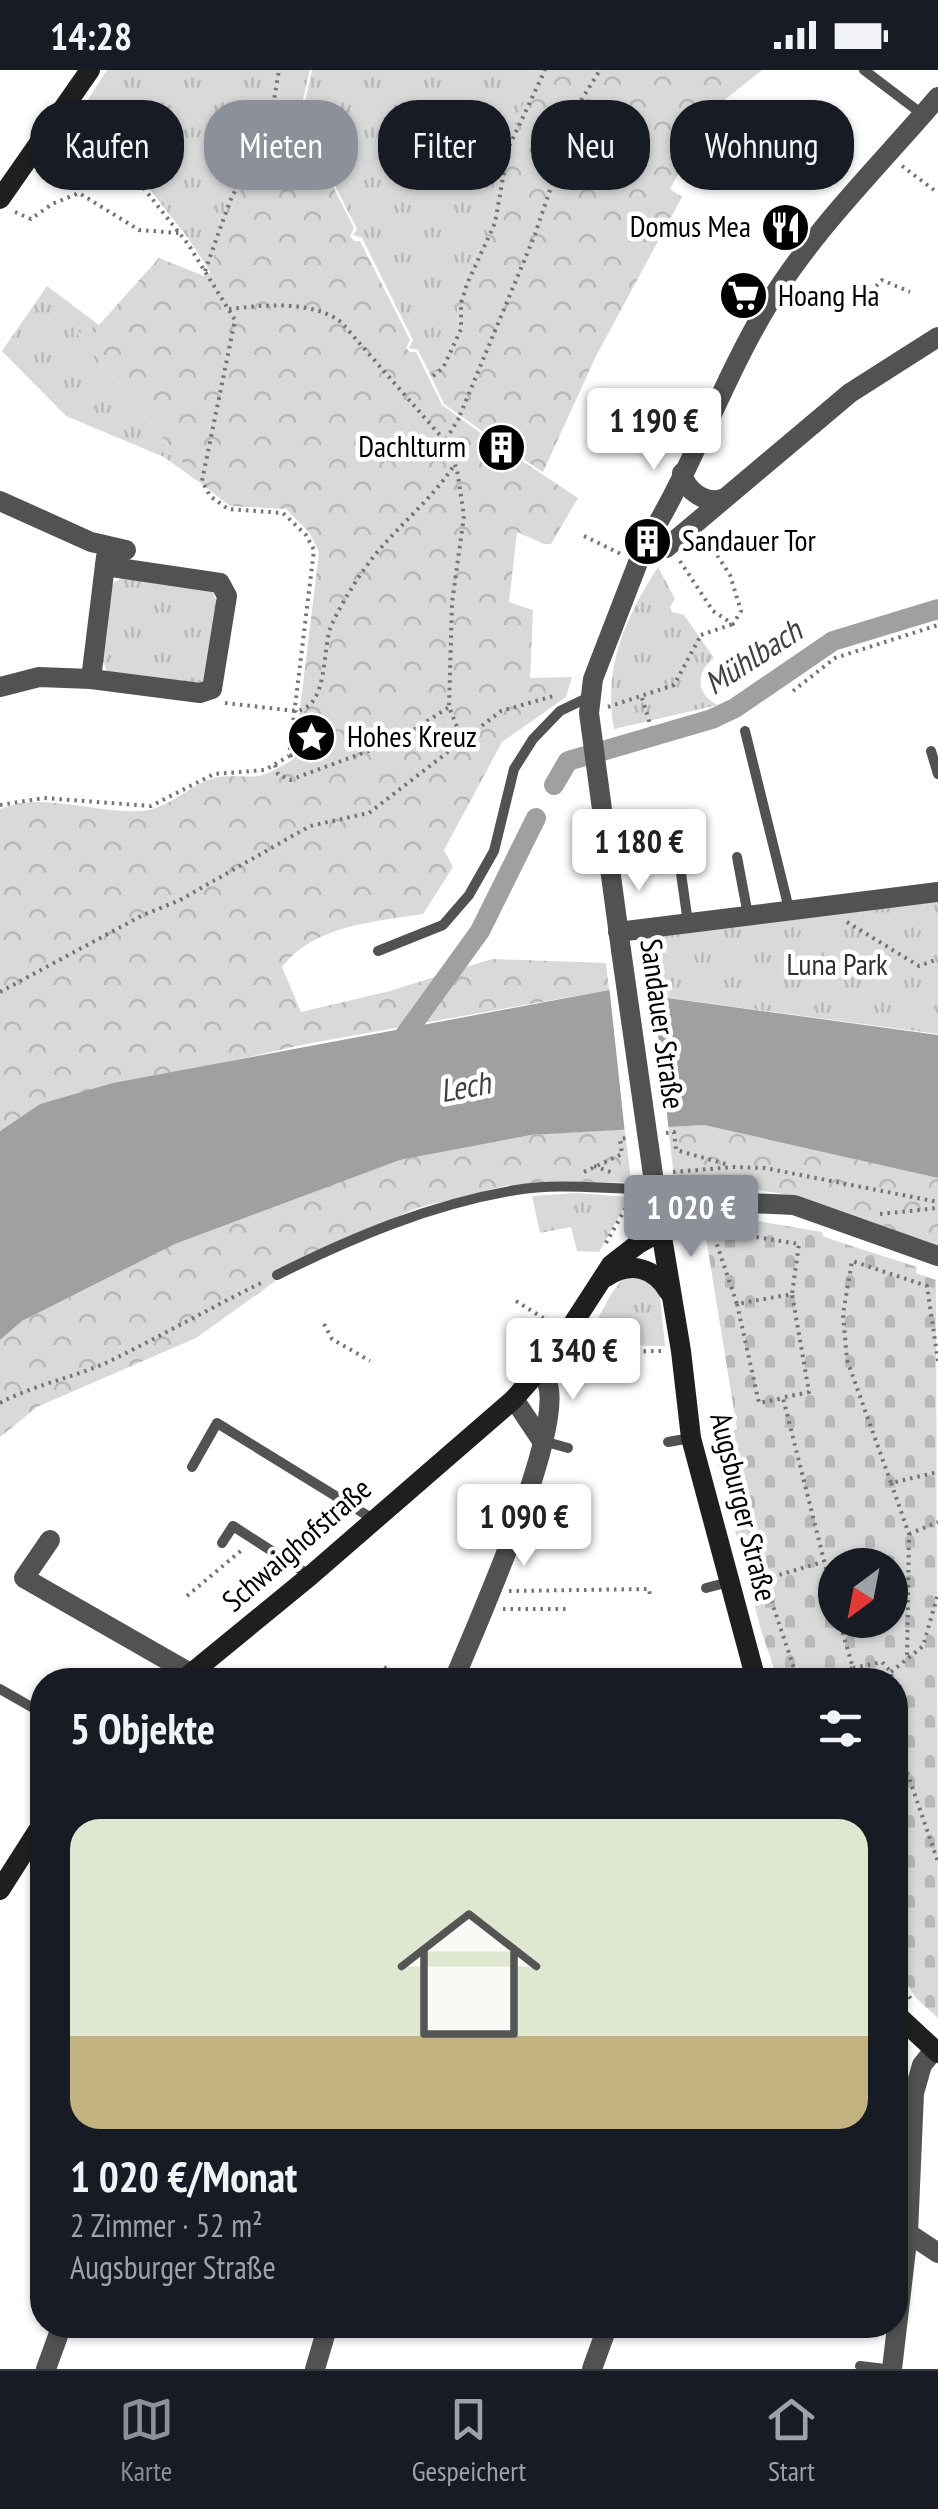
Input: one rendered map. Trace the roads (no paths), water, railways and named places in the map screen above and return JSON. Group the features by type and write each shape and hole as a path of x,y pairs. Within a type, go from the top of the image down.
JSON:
{"street":[{"path":"6,204 90,70"},
{"name":"Sandauer Straße","path":"654,1182 590,738 593,678 624,595 655,546 682,472 726,380 772,298 938,97"},
{"path":"655,546 723,500 850,393 938,337"},
{"path":"682,472 684,482 698,495 716,502 723,500"},
{"path":"0,501 113,554 213,580 226,590 227,596 214,684 208,692 39,677 0,687"},
{"path":"91,679 113,554"},
{"path":"620,941 688,923 938,892"},
{"path":"654,1182 794,1206 938,1256"},
{"name":"Augsburger Straße","path":"654,1182 691,1438 753,1668"},
{"name":"Schwaighofstraße","path":"198,1668 514,1399 561,1342 600,1281 627,1251 661,1232"},
{"path":"600,1281 612,1273 641,1267 654,1274 672,1298"},
{"path":"459,1668 530,1485 550,1392 542,1368"},
{"path":"514,1399 542,1441"},
{"name":"Schwaighofstraße","path":"50,1540 24,1578 172,1668"},
{"path":"0,1890 30,1844"},
{"path":"908,2025 936,2052 922,2064 914,2093 908,2234 938,2252"},
{"path":"46,2369 57,2338"},
{"path":"314,2369 324,2338"},
{"path":"592,2369 603,2338"},
{"path":"888,2369 893,2338"}],"lane":[{"path":"864,70 923,115"},
{"path":"378,951 443,924 469,895 494,851 514,769 532,740 560,711 590,704"},
{"path":"745,731 789,909"},
{"path":"932,750 938,774"},
{"path":"737,856 748,916"},
{"path":"679,858 688,923"},
{"path":"276,1275 421,1212 519,1189 654,1182"},
{"path":"192,1467 217,1422 373,1519"},
{"path":"668,1442 691,1438"},
{"path":"542,1441 568,1448"},
{"path":"222,1544 232,1526 310,1576"},
{"path":"706,1588 728,1582"},
{"path":"0,1689 30,1706"},
{"path":"860,2366 888,2369"}],"water":[{"name":"Lech","path":"609,990 938,1035 938,1178 704,1125 531,1135 400,1160 175,1244 22,1321 0,1340 0,1131 40,1104 113,1083"}],"waterway":[{"name":"Mühlbach","path":"554,785 568,761 712,719 735,708 833,641 938,609"},
{"name":"Mühlbach","path":"397,1046 480,931 536,818"}],"place":[{"name":"Domus Mea","path":"786,227"},
{"name":"Hoang Ha","path":"743,296"},
{"name":"Dachlturm","path":"501,447"},
{"name":"Sandauer Tor","path":"647,541"},
{"name":"Hohes Kreuz","path":"312,737"}],"park label":[{"name":"Luna Park","path":"837,965"}]}
